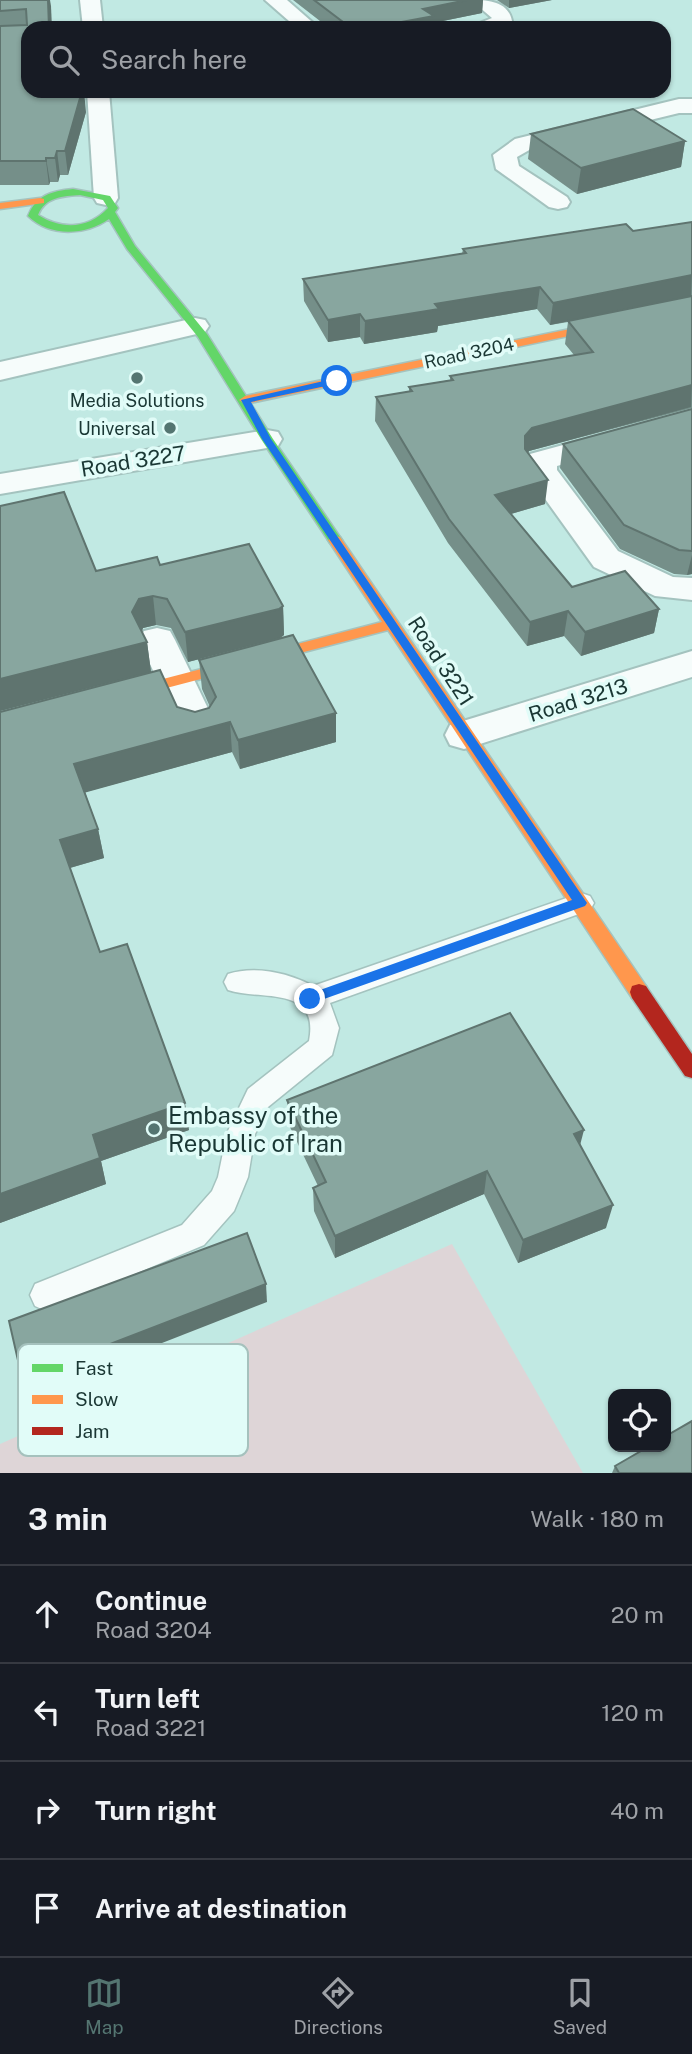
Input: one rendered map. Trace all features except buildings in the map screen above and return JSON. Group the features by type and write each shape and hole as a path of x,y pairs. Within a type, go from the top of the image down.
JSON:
{"street":[{"path":"90,0 92,21"},
{"path":"275,0 300,21"},
{"path":"481,0 501,15 496,21"},
{"path":"65,229 93,225 108,206 99,98"},
{"path":"558,202 508,169 505,155 523,144 679,106 692,106"},
{"path":"38,222 33,216 33,208 45,199 77,186 94,170 103,156"},
{"path":"0,206 80,192 108,206"},
{"name":"Road 3221","path":"108,206 155,276 195,326 464,735 581,903 692,1070"},
{"path":"13,222 38,222 65,229 99,245"},
{"name":"Road 3221","path":"121,257 155,276"},
{"name":"Road 3204","path":"245,400 692,307"},
{"path":"0,371 195,326"},
{"path":"692,419 541,461 540,466 606,559 667,588 692,589"},
{"name":"Road 3227","path":"0,484 267,439"},
{"path":"95,702 392,624"},
{"path":"157,640 197,726"},
{"name":"Road 3213","path":"464,735 692,664"}],"lane":[{"path":"310,999 581,903"},
{"path":"46,1295 193,1235 223,1202 233,1177 241,1133 258,1098 321,1047 326,1034 326,1022 321,1010 310,999 277,983 237,982"}],"shaded area":[{"path":"452,1244 583,1473 0,1473 0,1444 18,1436 18,1456 248,1456 248,1344 226,1344"}],"traffic: fast":[{"path":"80,192 106,198 113,208 96,223 75,229 53,226 33,216 45,199 58,194 80,192"},
{"path":"111,214 131,247 203,336 267,439 335,540"}],"traffic: slow":[{"path":"0,206 40,201"},
{"path":"245,400 692,307"},
{"path":"335,540 639,992"},
{"path":"117,696 392,624"}],"traffic: jam":[{"path":"639,992 692,1070"}],"place":[{"name":"Media Solutions","path":"137,378"},
{"name":"Universal","path":"170,428"},
{"name":"Embassy of the Republic of Iran","path":"154,1129"}],"route":[{"path":"310,999 581,903 464,735 267,439 245,400 337,381"}]}
